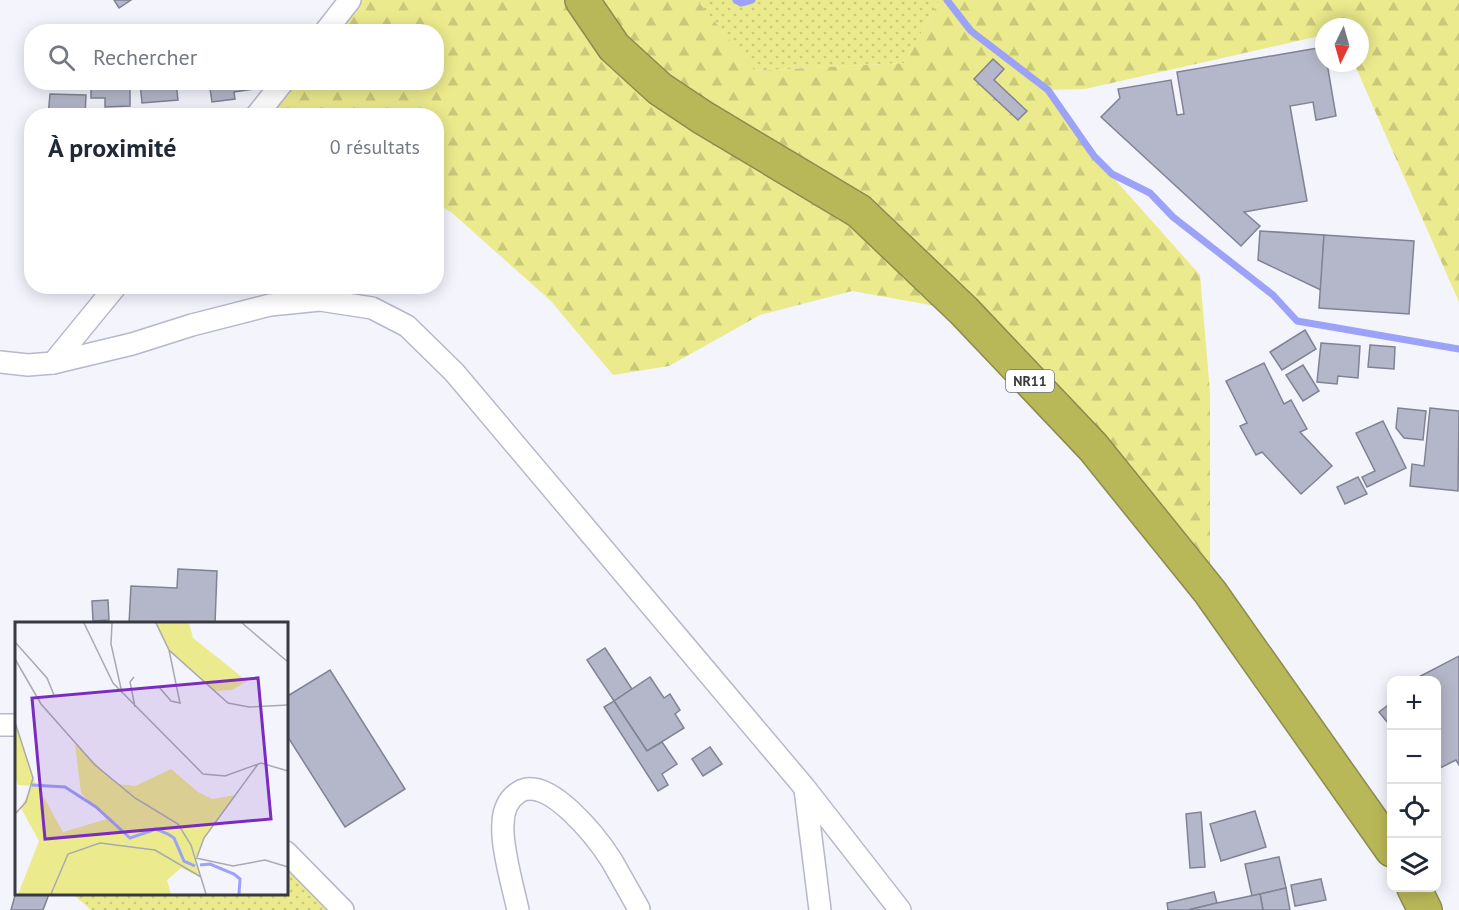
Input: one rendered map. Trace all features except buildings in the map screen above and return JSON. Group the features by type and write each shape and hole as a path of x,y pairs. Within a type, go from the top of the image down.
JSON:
{"highway":[{"name":"NR11","path":"582,0 614,47 660,89 859,212 964,311 1093,447 1210,592 1387,843"},
{"path":"1416,892 1425,910"}],"street":[{"path":"331,24 350,0"},
{"path":"263,108 277,90"},
{"path":"53,363 109,294"},
{"path":"0,362 28,365 53,363 132,344 192,325 270,305 320,300 372,308 407,326 454,372 805,788 884,886 900,910"},
{"path":"518,910 502,826 504,810 513,796 524,789 533,788 554,798 571,810 611,859 639,909"},
{"path":"805,788 820,910"},
{"path":"288,854 343,910"},
{"path":"884,886 886,910"}],"green space":[{"path":"350,0 697,0 755,71 904,63 940,0 1459,0 1459,302 1358,72 1369,72 1369,18 1315,18 1315,37 1085,89 1048,90 1094,156 1200,275 1210,392 1210,592 964,311 852,291 760,315 669,366 613,375 551,301 444,208 444,108 263,108 277,90 444,90 444,24 331,24"},
{"path":"697,0 940,0 904,63 754,71"},
{"path":"288,852 347,910 91,910 75,896 288,895"}],"waterway":[{"path":"736,0 741,3 752,0"},
{"path":"947,0 971,31 1048,90 1094,156 1112,174 1150,193 1173,217 1273,295 1297,321 1459,349"}]}
